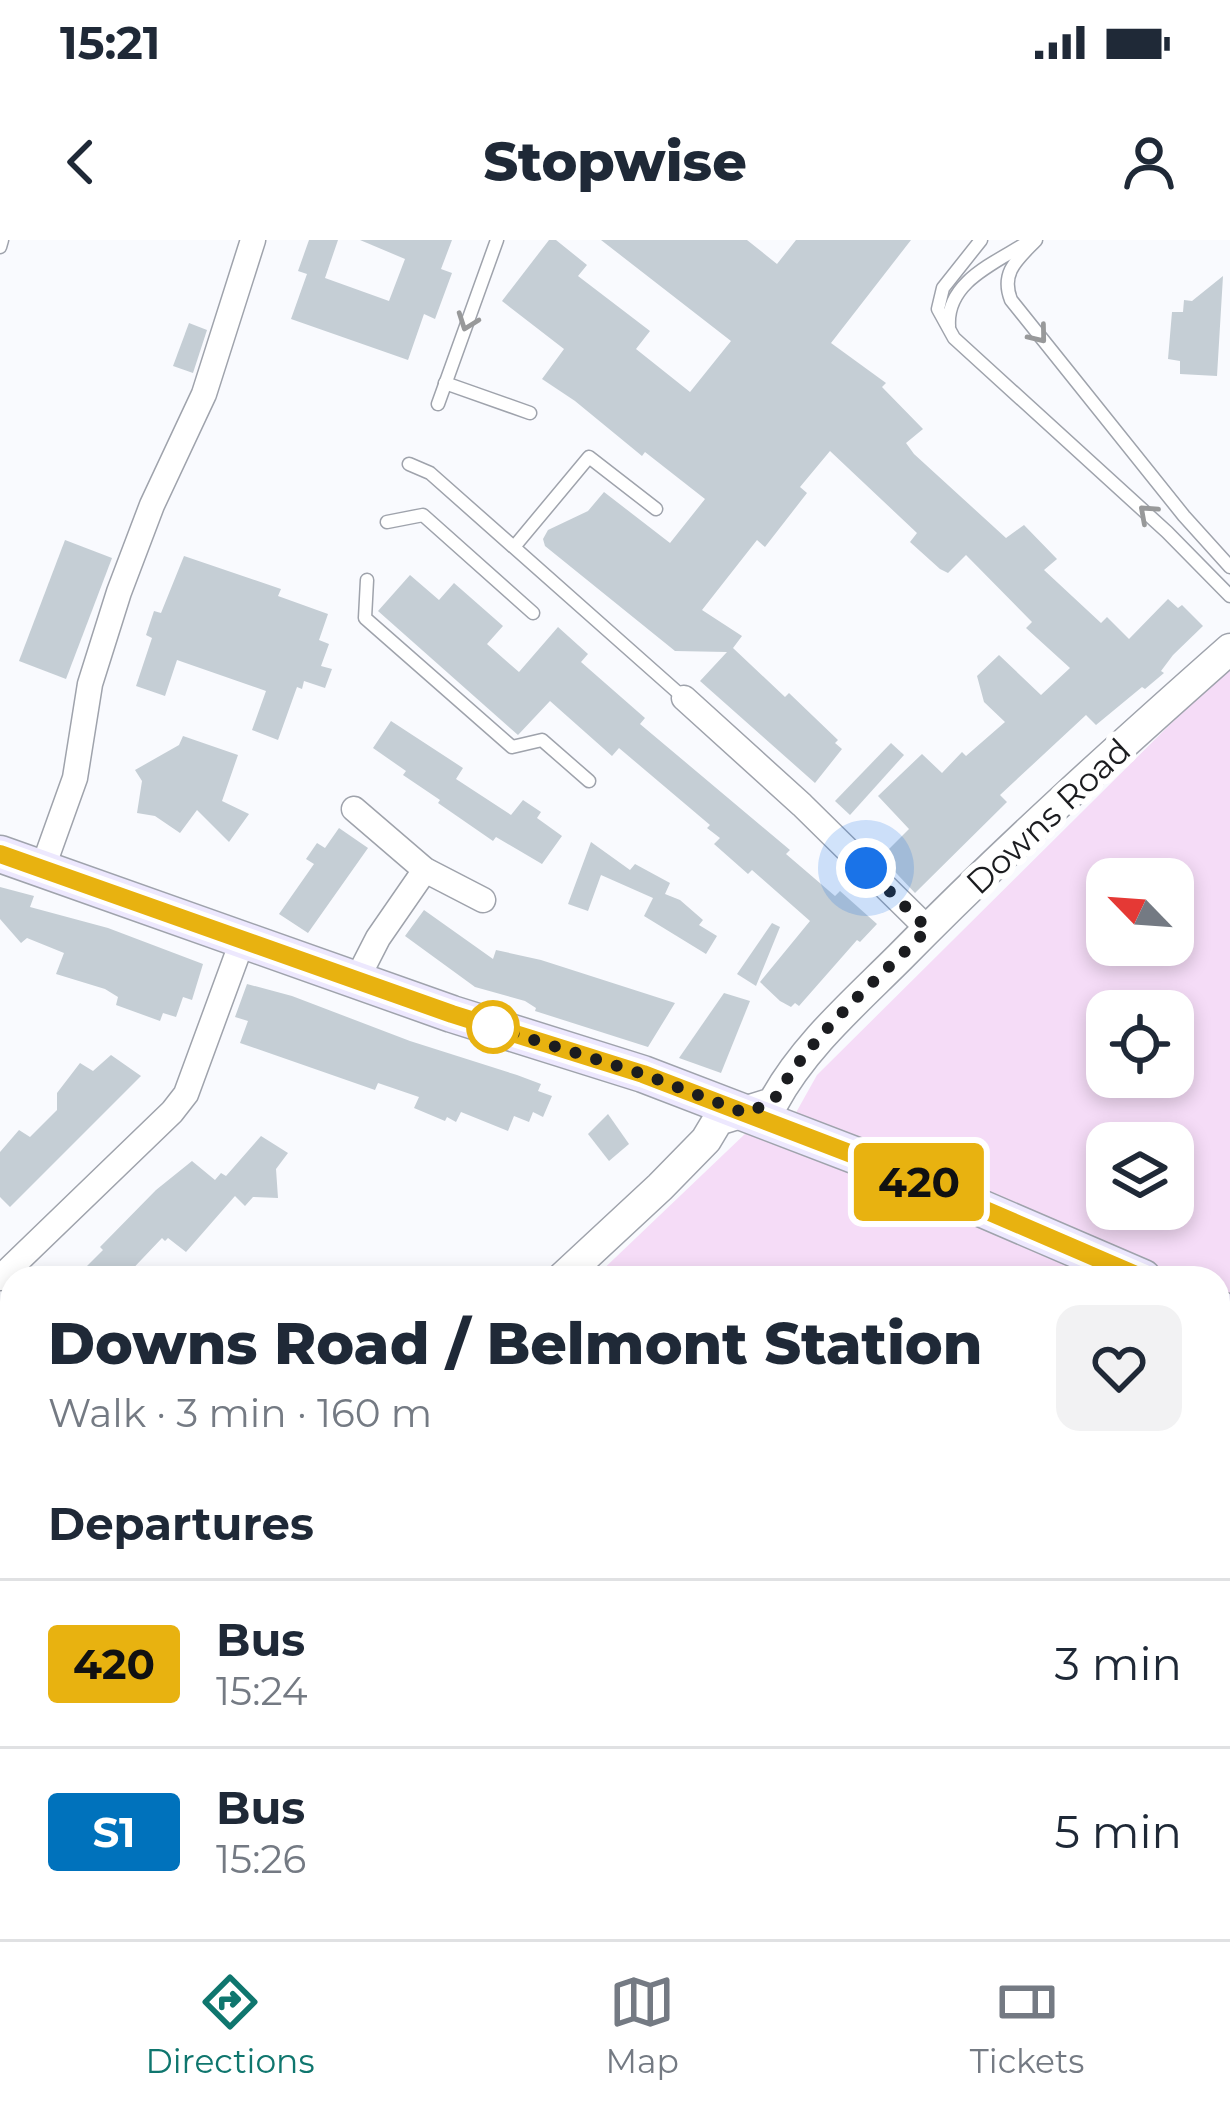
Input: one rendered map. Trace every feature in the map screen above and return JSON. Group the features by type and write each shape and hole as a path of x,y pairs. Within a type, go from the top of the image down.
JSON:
{"main road":[{"path":"0,854 452,1014 643,1074 883,1166 1115,1266"}],"street":[{"path":"42,870 75,778 90,683 119,592 152,505 205,394 253,240"},
{"name":"Downs Road","path":"575,1266 706,1140 718,1120 773,1102 809,1049 928,929 1230,649"},
{"path":"684,698 928,929"},
{"path":"354,809 425,870 483,900"},
{"path":"357,980 378,938 425,870"},
{"path":"12,1266 186,1094 243,939"}],"lane":[{"path":"438,404 497,240"},
{"path":"981,240 943,288 938,309 954,338 1167,532 1230,596"},
{"path":"954,338 947,322 952,302 967,280 1034,240"},
{"path":"1034,240 1010,268 1005,286 1012,300 1230,567"},
{"path":"445,383 530,413"},
{"path":"514,547 589,457 656,509"},
{"path":"409,464 430,472 684,698"},
{"path":"387,522 423,515 533,613"},
{"path":"367,580 364,618 512,747 542,740 589,781"}],"shaded area":[{"path":"1230,665 1230,1266 607,1266 747,1132 779,1143 817,1075"}],"building":[{"path":"309,240 338,240 325,278 389,301 405,259 360,240 452,240 441,269 452,273 435,319 424,314 408,360 291,319 307,274 298,271"},
{"path":"549,240 556,240 587,265 578,276 650,331 636,349 690,392 731,341 601,240 747,240 777,264 796,240 911,240 831,343 886,383 882,387 923,429 906,443 914,454 1006,538 1024,525 1057,559 1044,570 1101,623 1107,617 1129,639 1168,599 1178,608 1182,605 1203,626 1145,689 1096,725 1086,715 1000,795 1007,802 915,893 881,857 909,829 878,796 922,754 942,773 962,752 966,756 1005,722 984,702 977,676 999,655 1041,695 1070,668 1026,628 1032,622 966,555 948,573 940,569 910,542 917,533 830,451 800,487 807,493 765,547 757,540 702,610 742,636 733,648 838,740 835,743 842,749 815,783 700,681 727,652 675,651 545,546 548,530 588,511 604,492 670,543 705,499 542,379 564,349 502,301"},
{"path":"1223,276 1217,376 1180,374 1180,361 1168,359 1172,312 1183,312 1184,300 1192,301"},
{"path":"189,323 207,330 193,373 173,366"},
{"path":"65,540 112,558 66,679 19,661"},
{"path":"184,556 281,589 278,596 328,614 319,640 329,644 321,666 332,669 325,688 304,681 302,689 297,687 278,740 252,730 266,691 177,660 165,696 136,686 152,638 146,635 154,611 161,613"},
{"path":"410,575 439,600 454,583 503,626 487,644 519,672 558,627 588,654 581,662 645,718 640,724 790,850 786,854 835,896 840,891 877,924 799,1006 780,1001 760,982 810,921 714,844 720,838 707,828 710,825 619,748 612,756 550,701 518,735 378,611"},
{"path":"391,721 463,768 456,779 511,815 523,800 541,812 537,818 562,836 542,864 496,837 493,841 438,803 403,775 406,771 373,748"},
{"path":"183,736 238,755 222,801 249,814 229,842 197,810 180,833 155,816 137,813 142,781 135,770 179,745"},
{"path":"891,743 904,755 850,815 835,801"},
{"path":"339,828 368,848 308,933 279,914 314,864 306,859 317,843 325,848"},
{"path":"591,842 630,870 635,864 670,883 665,894 680,900 703,920 699,925 717,936 706,954 644,916 653,898 601,875 588,911 568,904"},
{"path":"0,887 34,896 30,907 108,928 203,964 192,1000 183,997 176,1017 163,1013 160,1021 116,1005 118,997 105,989 56,974 64,953 27,938 21,943 0,919"},
{"path":"424,910 493,959 496,950 541,960 675,1003 648,1047 535,1011 525,1001 475,987 405,936"},
{"path":"772,923 780,927 756,986 737,974"},
{"path":"247,984 517,1075 541,1084 538,1091 552,1096 543,1117 533,1112 529,1122 514,1116 508,1131 461,1112 456,1122 447,1117 445,1121 414,1108 419,1097 378,1083 375,1090 240,1043 248,1021 235,1017"},
{"path":"724,993 750,1001 721,1073 679,1058"},
{"path":"111,1055 141,1076 10,1207 0,1197 0,1152 19,1130 30,1137 57,1110 57,1093 80,1063 93,1071"},
{"path":"608,1114 629,1144 609,1161 588,1134"},
{"path":"261,1136 288,1153 276,1169 278,1198 253,1197 245,1206 235,1196 186,1252 162,1238 135,1266 87,1266 156,1190 192,1161 215,1180 221,1173 226,1176"}],"bus line":[{"name":"420","path":"0,854 452,1014 643,1074 883,1166 1113,1266"}],"route":[{"path":"493,1027 643,1074 745,1113 773,1102 809,1049 928,929 866,868"}]}
